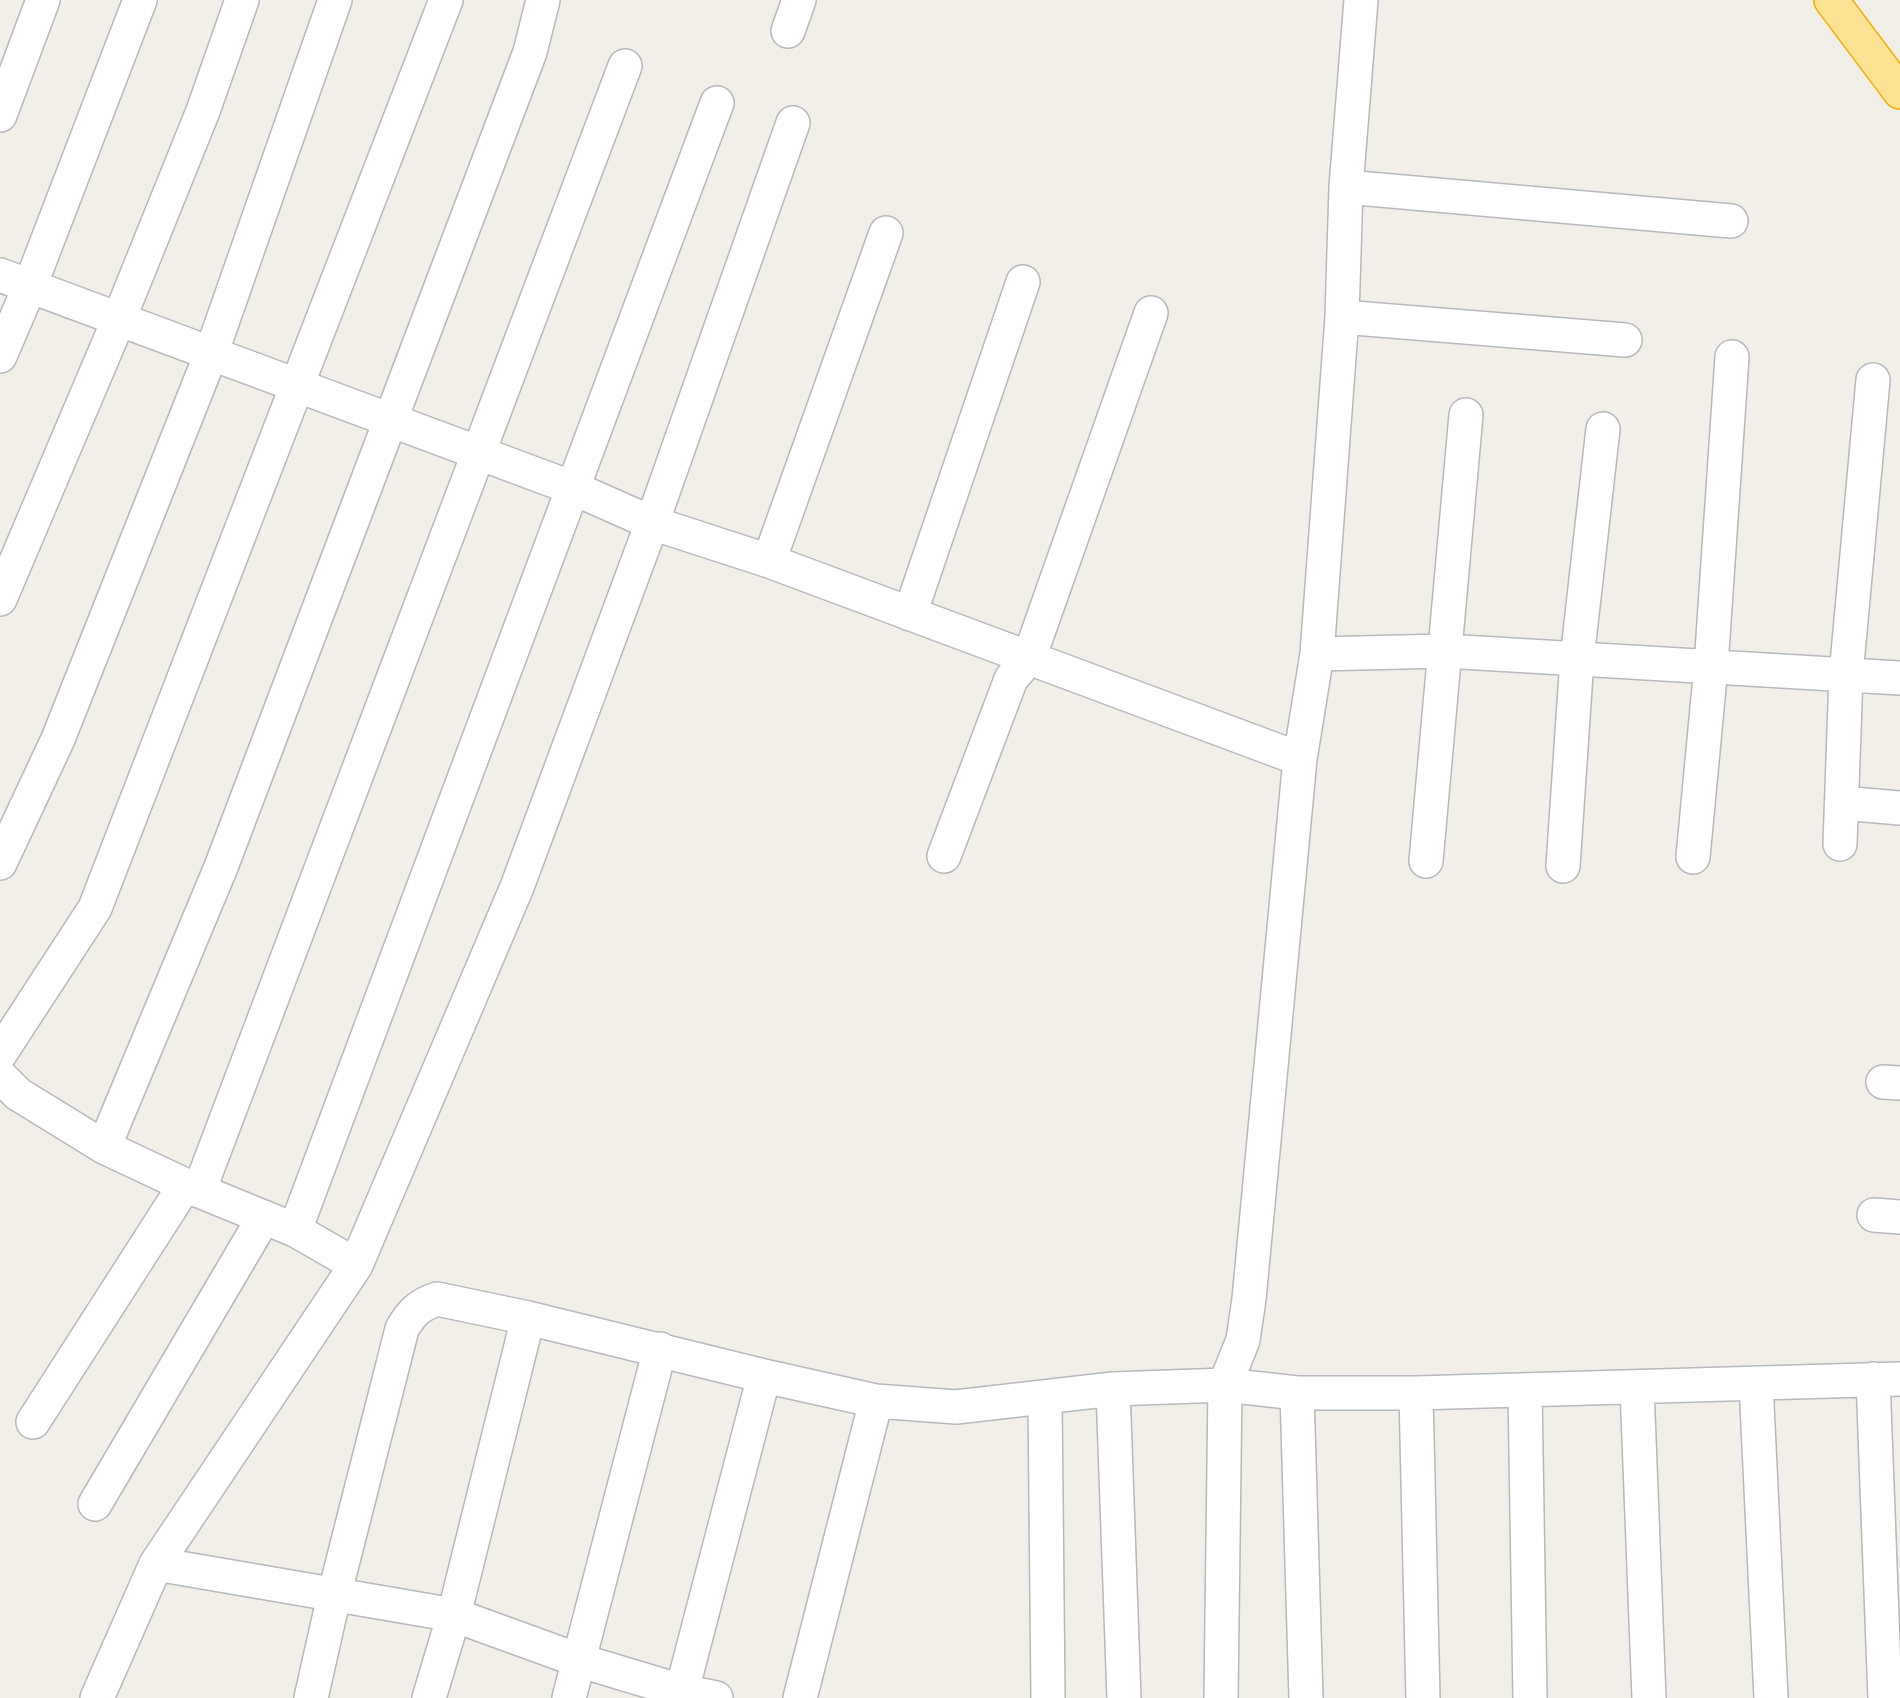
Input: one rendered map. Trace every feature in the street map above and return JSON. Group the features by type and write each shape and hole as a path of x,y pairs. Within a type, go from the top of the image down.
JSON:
{"highway":[{"path":"1831,0 1900,92"}],"street":[{"path":"0,115 43,0"},
{"path":"0,356 15,281 140,0"},
{"path":"0,599 119,320 203,111 242,0"},
{"path":"0,864 58,739 211,354 335,0"},
{"path":"0,1054 95,908 446,0"},
{"path":"104,1147 221,867 530,52 543,0"},
{"path":"788,31 799,0"},
{"path":"1221,1698 1225,1385 1243,1340 1249,1299 1300,759 1317,654 1342,317 1346,188 1360,0"},
{"path":"33,1422 192,1188 479,453 625,66"},
{"path":"295,1230 717,103"},
{"path":"96,1698 156,1564 356,1265 517,887 652,523 793,123"},
{"path":"1346,188 1731,220"},
{"path":"769,561 886,233"},
{"path":"15,281 573,488 652,523 769,561 1300,759"},
{"path":"910,614 1023,282"},
{"path":"944,856 1011,679 1029,658 1151,313"},
{"path":"1342,317 1625,340"},
{"path":"1693,857 1711,666 1732,357"},
{"path":"1840,844 1846,675 1873,380"},
{"path":"1426,861 1466,415"},
{"path":"1563,866 1577,659 1603,429"},
{"path":"1317,654 1445,651 1900,678"},
{"path":"1842,803 1900,808"},
{"path":"0,1076 18,1094 104,1147 192,1188 295,1230 356,1265"},
{"path":"95,1504 264,1217"},
{"path":"311,1698 334,1596 402,1329 409,1315 422,1304 437,1299 528,1318 876,1401 956,1407 1113,1389 1225,1385 1297,1393 1416,1393 1887,1379 1885,1698"},
{"path":"429,1698 454,1615 528,1318"},
{"path":"569,1698 660,1349"},
{"path":"680,1694 764,1376"},
{"path":"1756,1383 1772,1698"},
{"path":"1637,1386 1649,1698"},
{"path":"1113,1389 1124,1698"},
{"path":"1525,1390 1530,1698"},
{"path":"1297,1393 1306,1698"},
{"path":"1416,1393 1423,1698"},
{"path":"1045,1397 1048,1698"},
{"path":"800,1698 876,1401"},
{"path":"156,1564 454,1615 680,1694 716,1698"}]}
